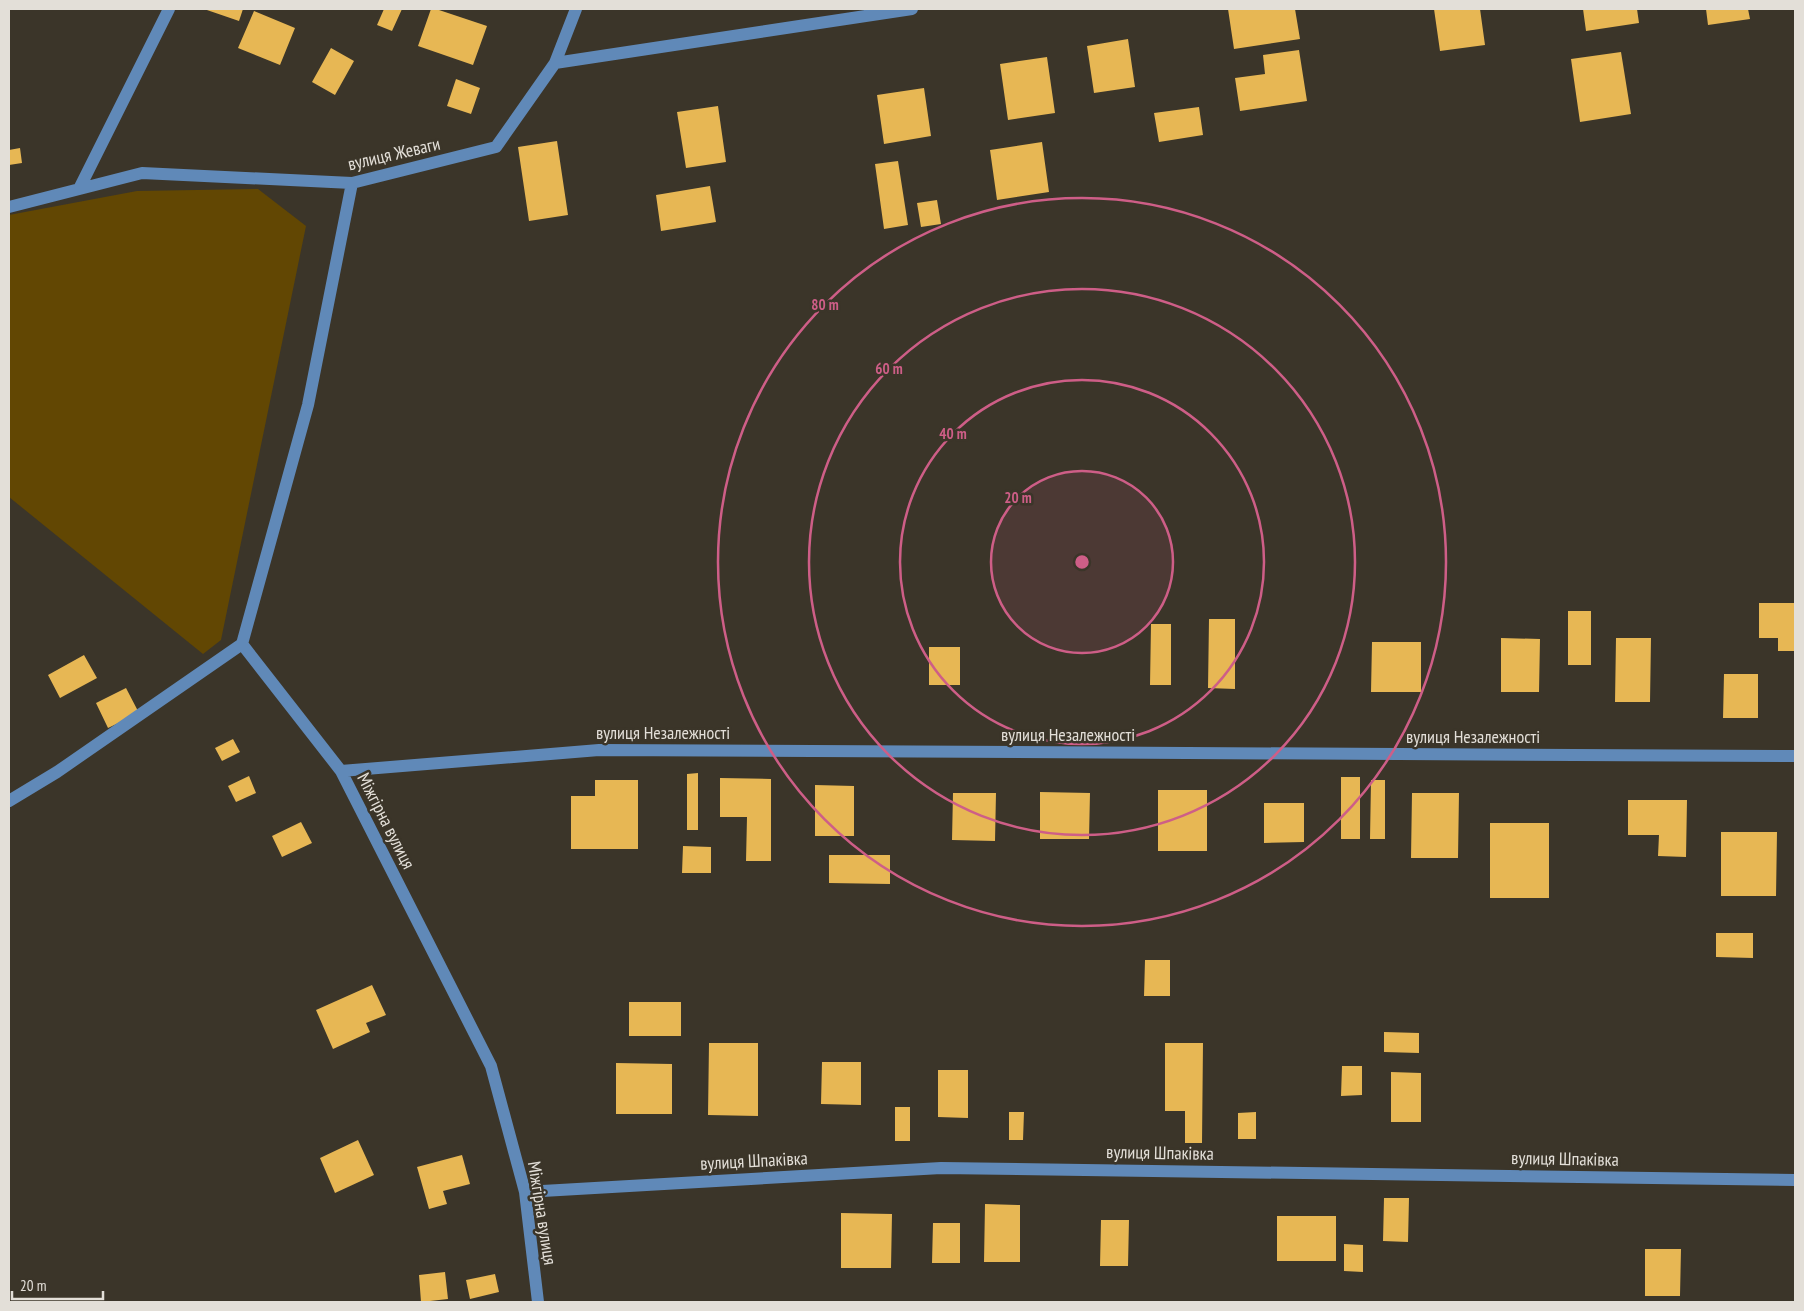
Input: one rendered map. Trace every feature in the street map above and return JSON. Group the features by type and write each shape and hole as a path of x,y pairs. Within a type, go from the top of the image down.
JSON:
{"street":[{"path":"78,189 169,9"},
{"name":"вулиця Жеваги","path":"9,207 142,173 352,184 496,147 555,62 576,9"},
{"path":"555,62 912,9"},
{"path":"9,801 57,772 242,644 308,405 352,184"},
{"name":"Міжгірна вулиця","path":"242,644 341,771 491,1066 524,1192 538,1302"},
{"name":"вулиця Незалежності","path":"341,771 599,750 1795,756"},
{"name":"вулиця Шпаківка","path":"524,1192 941,1168 1795,1180"}],"shaded area":[{"path":"258,189 306,226 221,640 203,654 9,497 9,215 137,191"}],"building":[{"path":"204,9 243,9 239,21"},
{"path":"384,9 402,9 392,31 377,25"},
{"path":"431,9 487,26 473,65 418,46"},
{"path":"1228,9 1295,9 1300,39 1234,49"},
{"path":"1434,9 1480,9 1485,45 1440,51"},
{"path":"1583,9 1637,9 1639,23 1586,31"},
{"path":"1706,9 1748,9 1750,19 1708,25"},
{"path":"254,11 295,28 280,65 238,48"},
{"path":"1128,39 1135,87 1094,93 1087,46"},
{"path":"331,48 354,61 335,95 312,82"},
{"path":"1299,50 1307,101 1240,111 1235,78 1265,74 1263,55"},
{"path":"1621,52 1631,114 1580,122 1571,59"},
{"path":"1047,57 1055,113 1008,120 1000,64"},
{"path":"456,79 480,88 471,114 447,106"},
{"path":"924,88 931,136 884,144 877,95"},
{"path":"718,106 726,162 686,168 677,112"},
{"path":"1199,107 1203,135 1159,142 1154,113"},
{"path":"557,141 568,215 529,221 518,147"},
{"path":"1042,142 1049,192 997,200 990,150"},
{"path":"20,148 22,163 9,165 9,150"},
{"path":"898,161 908,225 884,229 875,164"},
{"path":"710,186 716,222 661,231 656,195"},
{"path":"937,200 941,224 921,227 917,203"},
{"path":"1759,603 1795,603 1795,651 1778,651 1778,638 1759,638"},
{"path":"1568,611 1591,611 1591,665 1568,665"},
{"path":"1209,619 1235,619 1235,689 1208,688"},
{"path":"1151,624 1171,624 1171,685 1150,685"},
{"path":"1501,638 1540,639 1539,692 1501,692"},
{"path":"1616,638 1651,638 1650,702 1615,702"},
{"path":"1372,642 1421,642 1421,692 1371,692"},
{"path":"929,647 960,647 960,685 929,685"},
{"path":"84,655 97,678 60,698 48,675"},
{"path":"1724,674 1758,674 1758,718 1723,718"},
{"path":"126,688 139,713 108,728 96,703"},
{"path":"233,739 240,752 222,761 215,748"},
{"path":"698,773 698,830 687,830 687,774"},
{"path":"249,776 256,793 236,802 228,786"},
{"path":"1341,777 1360,777 1360,839 1341,839"},
{"path":"720,778 771,779 771,861 746,861 747,817 720,817"},
{"path":"595,780 638,780 638,849 571,849 571,796 595,796"},
{"path":"1371,780 1385,780 1385,839 1370,839"},
{"path":"815,785 854,786 854,836 815,836"},
{"path":"1158,790 1207,790 1207,851 1158,851"},
{"path":"1040,792 1090,793 1089,839 1040,839"},
{"path":"953,793 996,793 995,841 952,840"},
{"path":"1412,793 1459,793 1458,858 1411,858"},
{"path":"1628,800 1687,800 1686,857 1658,856 1659,835 1628,835"},
{"path":"1264,803 1304,803 1304,842 1264,843"},
{"path":"301,822 312,843 282,857 272,836"},
{"path":"1490,823 1549,823 1549,898 1490,898"},
{"path":"1721,832 1777,832 1776,896 1721,896"},
{"path":"683,846 711,847 711,873 682,873"},
{"path":"829,855 890,855 890,884 829,883"},
{"path":"1716,933 1753,933 1753,958 1716,957"},
{"path":"1145,960 1170,960 1170,996 1144,996"},
{"path":"372,985 386,1015 366,1023 370,1032 333,1049 316,1010"},
{"path":"629,1002 681,1002 681,1036 629,1036"},
{"path":"1384,1032 1419,1033 1419,1053 1384,1052"},
{"path":"709,1043 758,1043 758,1116 708,1115"},
{"path":"1165,1043 1203,1043 1202,1143 1185,1143 1185,1111 1165,1111"},
{"path":"822,1062 861,1062 861,1105 821,1104"},
{"path":"616,1063 672,1064 672,1114 616,1114"},
{"path":"1342,1066 1362,1066 1362,1095 1341,1096"},
{"path":"938,1070 968,1070 968,1118 938,1117"},
{"path":"1391,1072 1421,1073 1421,1122 1391,1122"},
{"path":"895,1107 910,1107 910,1141 895,1141"},
{"path":"1009,1112 1024,1112 1023,1140 1009,1140"},
{"path":"1256,1112 1256,1139 1238,1139 1238,1113"},
{"path":"358,1140 374,1175 335,1193 320,1158"},
{"path":"462,1155 470,1184 443,1191 447,1204 429,1209 417,1167"},
{"path":"1384,1198 1409,1198 1408,1242 1383,1241"},
{"path":"985,1204 1020,1205 1020,1262 984,1262"},
{"path":"841,1213 892,1214 891,1268 841,1268"},
{"path":"1277,1216 1336,1216 1336,1261 1277,1261"},
{"path":"1101,1220 1129,1220 1128,1266 1100,1266"},
{"path":"933,1223 960,1223 960,1263 932,1263"},
{"path":"1344,1244 1363,1245 1363,1272 1344,1271"},
{"path":"1645,1249 1681,1249 1680,1296 1645,1296"},
{"path":"445,1272 448,1299 421,1302 419,1275"},
{"path":"495,1274 499,1292 470,1299 466,1280"}]}
